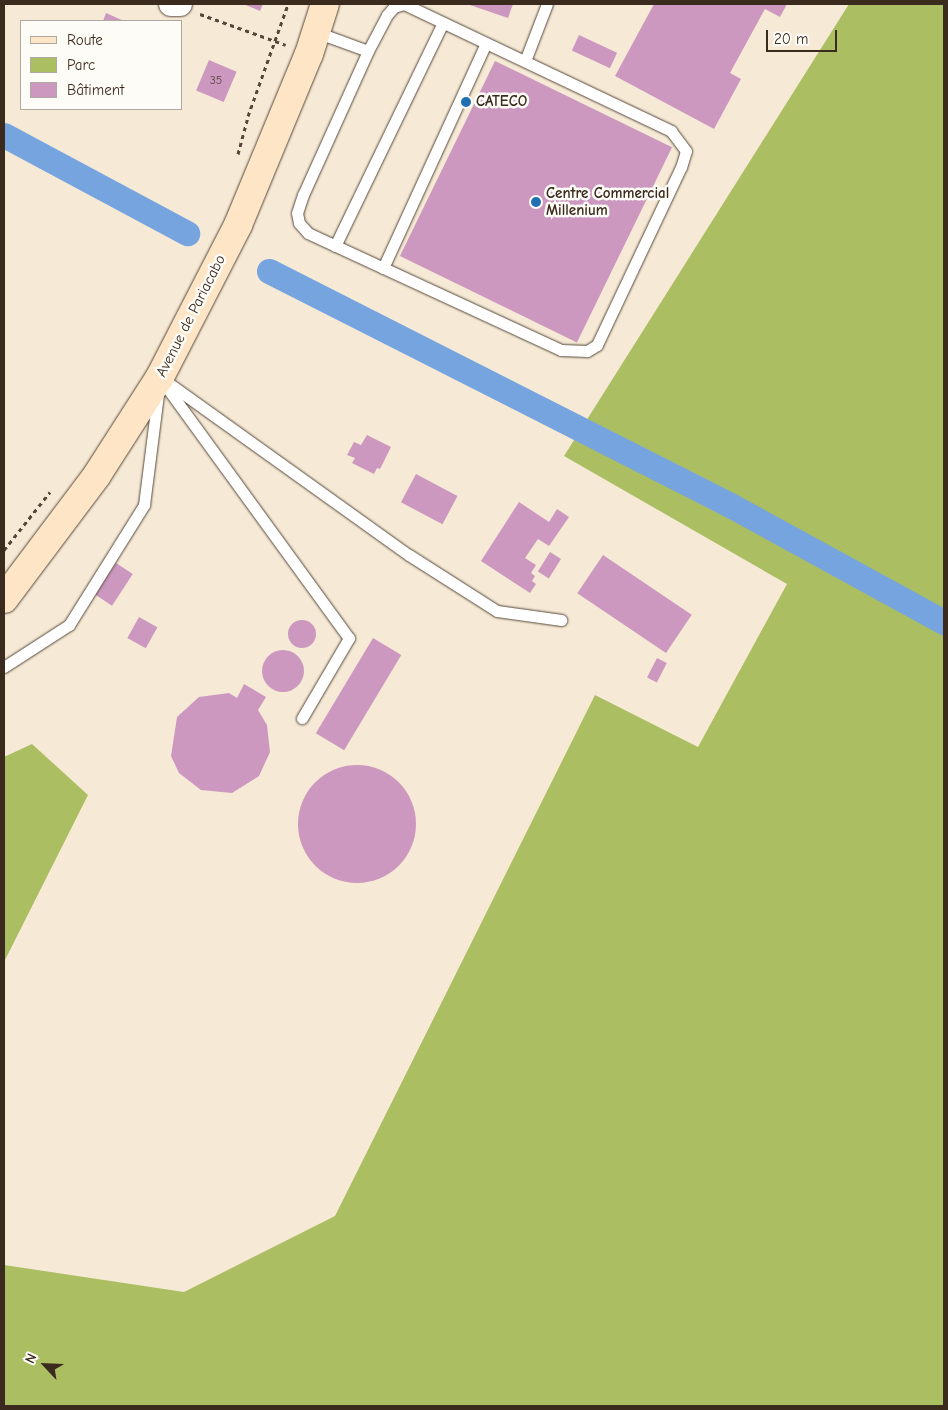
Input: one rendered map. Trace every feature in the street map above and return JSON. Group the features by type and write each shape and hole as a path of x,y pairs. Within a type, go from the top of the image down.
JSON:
{"main road":[{"name":"Avenue de Pariacabo","path":"4,599 97,474 160,377 238,225 313,43 325,4"}],"lane":[{"path":"404,4 486,44 526,61 671,131 686,151 681,167 596,346 587,351 561,350 335,246 308,233 299,223 297,214 368,51 394,7 404,4"},
{"path":"526,61 547,4"},
{"path":"335,246 443,23"},
{"path":"313,43 368,51"},
{"path":"383,268 486,44"},
{"path":"160,377 409,555 496,611 561,620"},
{"path":"4,667 69,624 144,505 160,377"},
{"path":"160,377 349,638 302,718"}],"path":[{"path":"176,4 275,41 313,43"},
{"path":"236,162 248,116 288,4"},
{"path":"4,550 52,489"}],"green space":[{"path":"849,4 944,4 944,1406 4,1406 4,1265 184,1292 335,1216 595,695 698,747 787,584 564,456"},
{"path":"32,744 88,795 4,962 4,757"}],"building":[{"path":"243,4 263,4 260,11"},
{"path":"467,4 513,4 508,18"},
{"path":"654,4 787,4 780,17 765,9 730,73 741,79 714,129 615,76"},
{"path":"106,13 122,20 103,20"},
{"path":"579,35 617,53 610,68 572,50"},
{"path":"209,60 237,72 224,102 196,90"},
{"name":"Centre Commercial Millenium","path":"495,61 672,147 577,342 400,256"},
{"path":"367,435 391,447 380,469 377,468 374,474 352,463 355,458 347,455 354,442 361,445"},
{"path":"416,474 457,496 442,524 401,502"},
{"path":"519,502 549,522 557,509 569,517 549,546 538,539 525,558 536,565 531,573 535,576 532,581 536,584 530,593 481,561"},
{"path":"550,552 561,559 549,578 538,572"},
{"path":"603,555 692,615 666,653 577,593"},
{"path":"116,563 133,574 112,606 95,595"},
{"path":"139,617 157,627 146,648 127,638"},
{"path":"302,620 312,624 316,634 312,644 302,648 292,644 288,634 292,624"},
{"path":"373,638 401,655 344,750 316,733"},
{"path":"283,650 298,656 304,671 298,686 283,692 268,686 262,671 268,656"},
{"path":"657,658 667,663 657,683 647,678"},
{"path":"244,684 266,697 258,710 267,725 270,752 259,776 232,793 201,790 179,773 171,756 177,717 199,697 229,693 237,698"},
{"path":"357,765 380,769 399,782 412,801 416,824 412,847 399,866 380,879 357,883 334,879 315,866 302,847 298,824 302,801 315,782 334,769"}],"waterway":[{"path":"4,135 187,233"},
{"path":"269,271 730,505 944,622"}],"place":[{"name":"CATECO","path":"466,102"},
{"name":"Centre Commercial Millenium","path":"536,202"}]}
